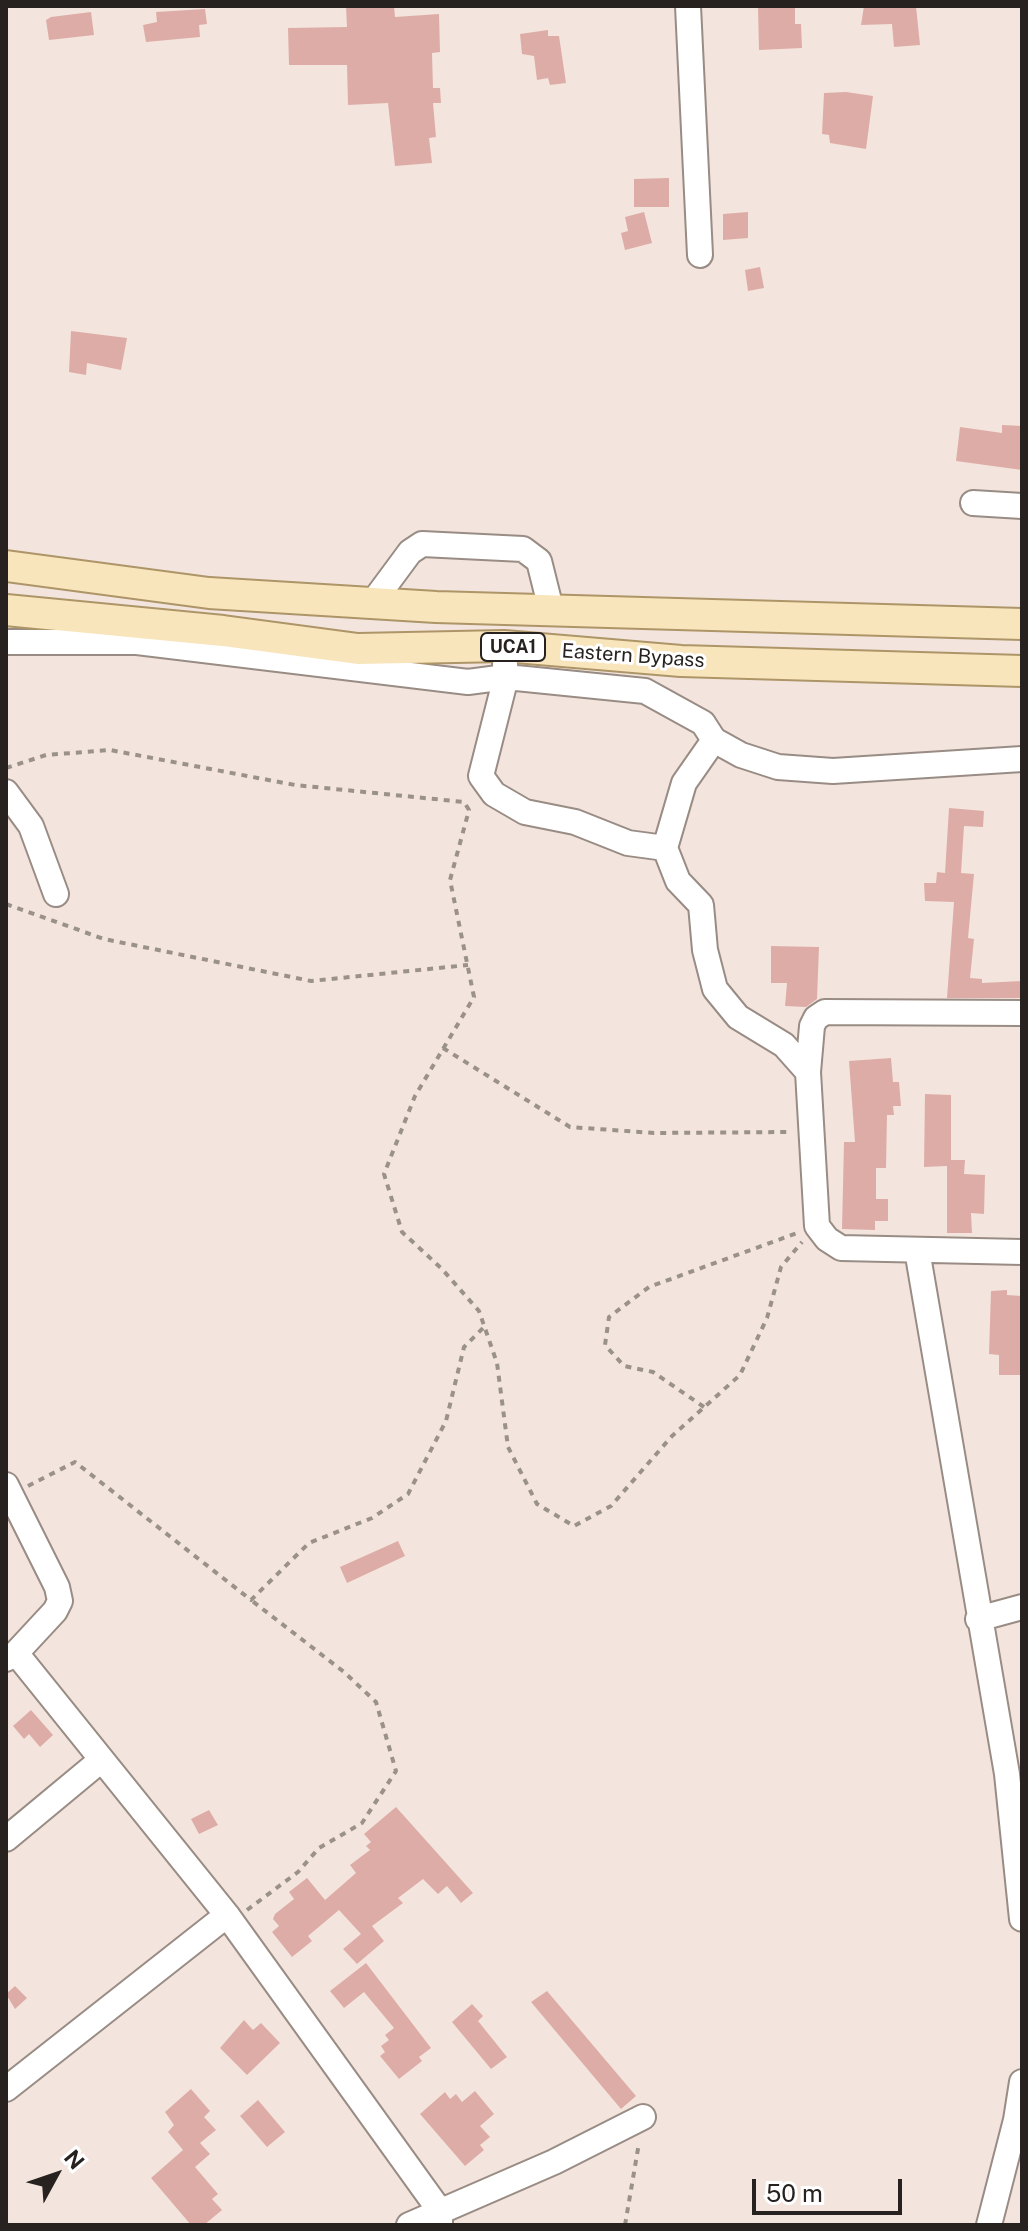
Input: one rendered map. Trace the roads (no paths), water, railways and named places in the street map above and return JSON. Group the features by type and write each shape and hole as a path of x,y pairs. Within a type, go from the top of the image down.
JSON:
{"main road":[{"name":"Eastern Bypass","path":"6,566 209,593 552,613 682,613 1022,624"},
{"name":"Eastern Bypass","path":"6,610 223,631 358,649 504,646 681,661 1022,671"}],"street":[{"path":"688,6 700,255"},
{"path":"973,503 1022,506"},
{"path":"373,602 410,552 422,544 523,549 539,561 552,613"},
{"path":"6,642 137,642 468,682 506,677 645,691 703,723 714,740 741,755 778,767 833,771 1022,759"},
{"path":"504,646 506,677 481,776 494,794 525,812 575,822 628,843 665,848"},
{"path":"714,740 684,783 665,848 678,881 701,905 705,950 715,989 738,1017 784,1045 808,1072"},
{"path":"6,792 31,826 56,894"},
{"path":"1022,1013 825,1012 812,1026 808,1072 809,1132 817,1226 827,1239 841,1248 1022,1252"},
{"path":"917,1250 1007,1774 1022,1919"},
{"path":"9,1490 57,1587 60,1601 55,1611 11,1656 227,1915 440,2218"},
{"path":"978,1619 1022,1607"},
{"path":"6,1839 100,1761"},
{"path":"6,2089 227,1915"},
{"path":"989,2225 1016,2120 1022,2082"},
{"path":"409,2225 440,2218 643,2117"}]}
